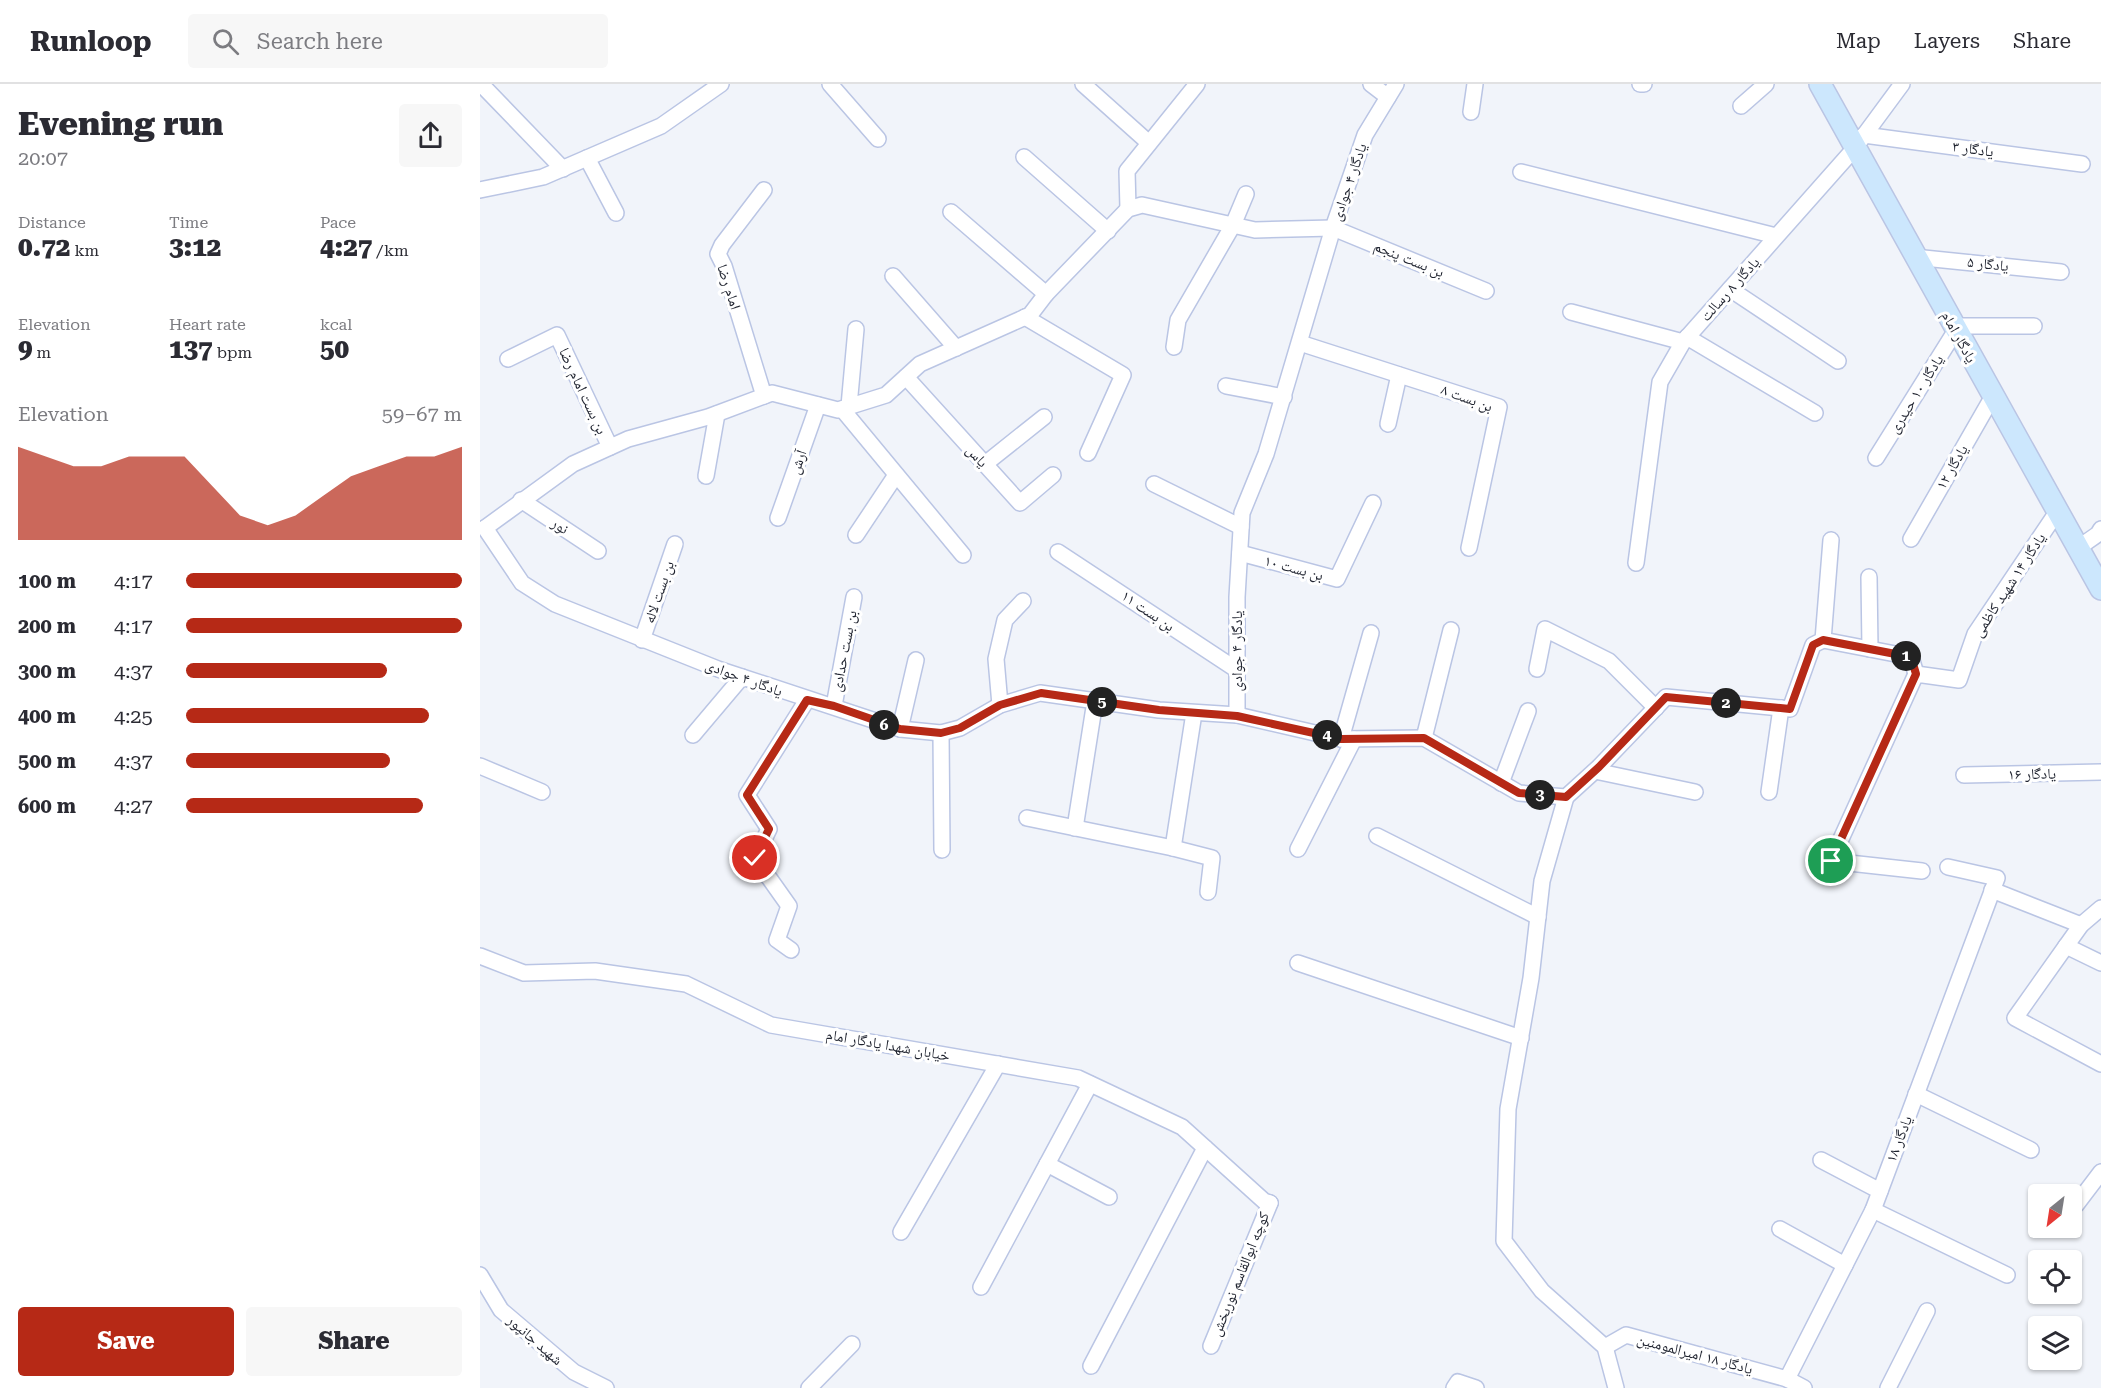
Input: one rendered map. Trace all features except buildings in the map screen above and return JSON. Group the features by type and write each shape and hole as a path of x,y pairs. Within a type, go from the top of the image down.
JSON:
{"main road":[{"name":"یادگار امام","path":"1820,84 1859,142 1914,257 2101,589"}],"street":[{"path":"481,84 563,169"},
{"path":"480,190 543,177 661,126 721,84"},
{"path":"830,84 878,139"},
{"path":"1083,84 1149,143"},
{"path":"1128,209 1127,171 1197,84"},
{"path":"1371,84 1392,90"},
{"path":"1471,112 1475,84"},
{"path":"1741,106 1766,84"},
{"name":"یادگار ۸ رسالت","path":"1636,562 1660,382 1685,339 1859,142 1902,84"},
{"name":"یادگار ۴ جوادی","path":"482,528 522,583 555,604 642,640 742,677 900,729 941,733 960,728 1000,705 1041,693 1194,713 1237,716 1242,513 1266,454 1333,228 1365,135 1392,90"},
{"name":"یادگار ۳","path":"1859,142 2082,164"},
{"path":"1024,157 1108,231"},
{"path":"587,158 616,213"},
{"path":"1521,172 1776,236"},
{"name":"امام رضا","path":"764,190 722,245 718,254 764,396"},
{"path":"1174,347 1178,320 1233,225 1246,194"},
{"path":"482,528 573,464 628,439 717,414 772,393 818,405 845,408 886,395 920,364 1025,317 1128,209 1142,205 1255,230 1333,228"},
{"path":"951,212 1046,294"},
{"name":"بن بست پنجم","path":"1333,228 1486,291"},
{"name":"یادگار ۵","path":"1914,257 2061,272"},
{"path":"893,276 956,348"},
{"path":"1730,289 1838,361"},
{"path":"1571,312 1685,339 1815,412"},
{"path":"1025,317 1123,375 1088,453"},
{"path":"1955,328 2034,326"},
{"name":"یادگار ۱۰ حیدری","path":"1876,458 1955,328"},
{"path":"856,329 845,408 963,555"},
{"name":"بن بست امام رضا","path":"508,359 557,335 610,447"},
{"name":"بن بست ۸","path":"1300,343 1499,406 1469,549"},
{"path":"1388,424 1400,375"},
{"name":"یاس","path":"906,377 1020,503 1053,475"},
{"path":"1226,386 1284,397"},
{"name":"یادگار ۱۲","path":"1911,539 1993,396"},
{"name":"آرش","path":"778,518 818,405"},
{"path":"706,476 717,414"},
{"path":"985,464 1044,417"},
{"path":"856,535 897,475"},
{"path":"1154,484 1242,527"},
{"name":"نور","path":"521,500 598,551"},
{"name":"بن بست ۱۰","path":"1240,553 1336,579 1373,503"},
{"name":"یادگار ۱۴ شهید کاظمی","path":"1916,674 1959,681 1975,634 2058,512"},
{"path":"2078,548 2098,534 2101,529"},
{"path":"1823,640 1831,540"},
{"name":"بن بست لاله","path":"642,640 675,544"},
{"name":"بن بست ۱۱","path":"1058,552 1237,670"},
{"path":"1869,577 1870,649"},
{"name":"بن بست حدادی","path":"834,706 855,597"},
{"path":"1000,705 996,659 1005,620 1023,601"},
{"path":"1537,669 1545,629 1609,662 1656,708"},
{"path":"1424,738 1451,630"},
{"path":"1298,849 1348,739 1371,633"},
{"path":"1616,1388 1605,1347 1542,1291 1504,1241 1508,1109 1531,978 1542,881 1566,797 1595,771 1666,697 1790,709 1813,645 1823,640 1911,657 1916,674 1831,861 1922,872"},
{"path":"900,729 916,660"},
{"path":"693,735 742,677"},
{"path":"791,950 777,940 789,906 755,858 769,829 747,795 807,700"},
{"path":"1075,828 1095,701"},
{"path":"1769,792 1781,708"},
{"path":"1501,783 1528,711"},
{"path":"1173,848 1194,713"},
{"path":"1237,716 1348,739 1424,738 1519,793 1566,797"},
{"path":"941,733 942,850"},
{"path":"480,766 542,792"},
{"path":"1595,771 1695,792"},
{"name":"یادگار ۱۶","path":"1964,775 2101,772"},
{"path":"1027,818 1212,858 1208,892"},
{"path":"1377,836 1538,917"},
{"path":"1948,867 1997,878 1992,890 2081,925"},
{"name":"یادگار ۱۸","path":"1787,1379 1873,1210 1992,890"},
{"path":"2101,909 2081,925 2015,1018 2101,1064"},
{"path":"2066,946 2101,963"},
{"name":"خیابان شهدا یادگار امام","path":"480,956 524,973 595,971 686,984 771,1025 1078,1078 1182,1127 1264,1201 1270,1203 1213,1343"},
{"path":"1298,963 1521,1038"},
{"path":"900,1232 998,1064"},
{"path":"981,1287 1090,1084"},
{"path":"1916,1094 2031,1150"},
{"path":"1091,1366 1205,1148"},
{"path":"1821,1160 1880,1191"},
{"path":"1047,1164 1109,1197"},
{"path":"2082,1197 2101,1172"},
{"path":"1873,1210 2007,1275"},
{"path":"1780,1229 1845,1265"},
{"name":"شهید جانپور","path":"480,1275 501,1310 573,1372 601,1387"},
{"path":"1888,1388 1927,1311"},
{"name":"یادگار ۱۸ امیرالمومنین","path":"1605,1347 1626,1335 1787,1379 1804,1388"},
{"path":"809,1388 852,1344"},
{"path":"1454,1388 1458,1382 1476,1388"}],"route":[{"path":"755,858 769,829 747,795 807,700 834,706 868,720 900,729 941,733 960,728 1000,705 1041,693 1159,710 1237,716 1341,739 1424,738 1519,793 1566,797 1599,767 1666,697 1790,709 1813,645 1823,640 1911,657 1916,674 1831,861"}]}
